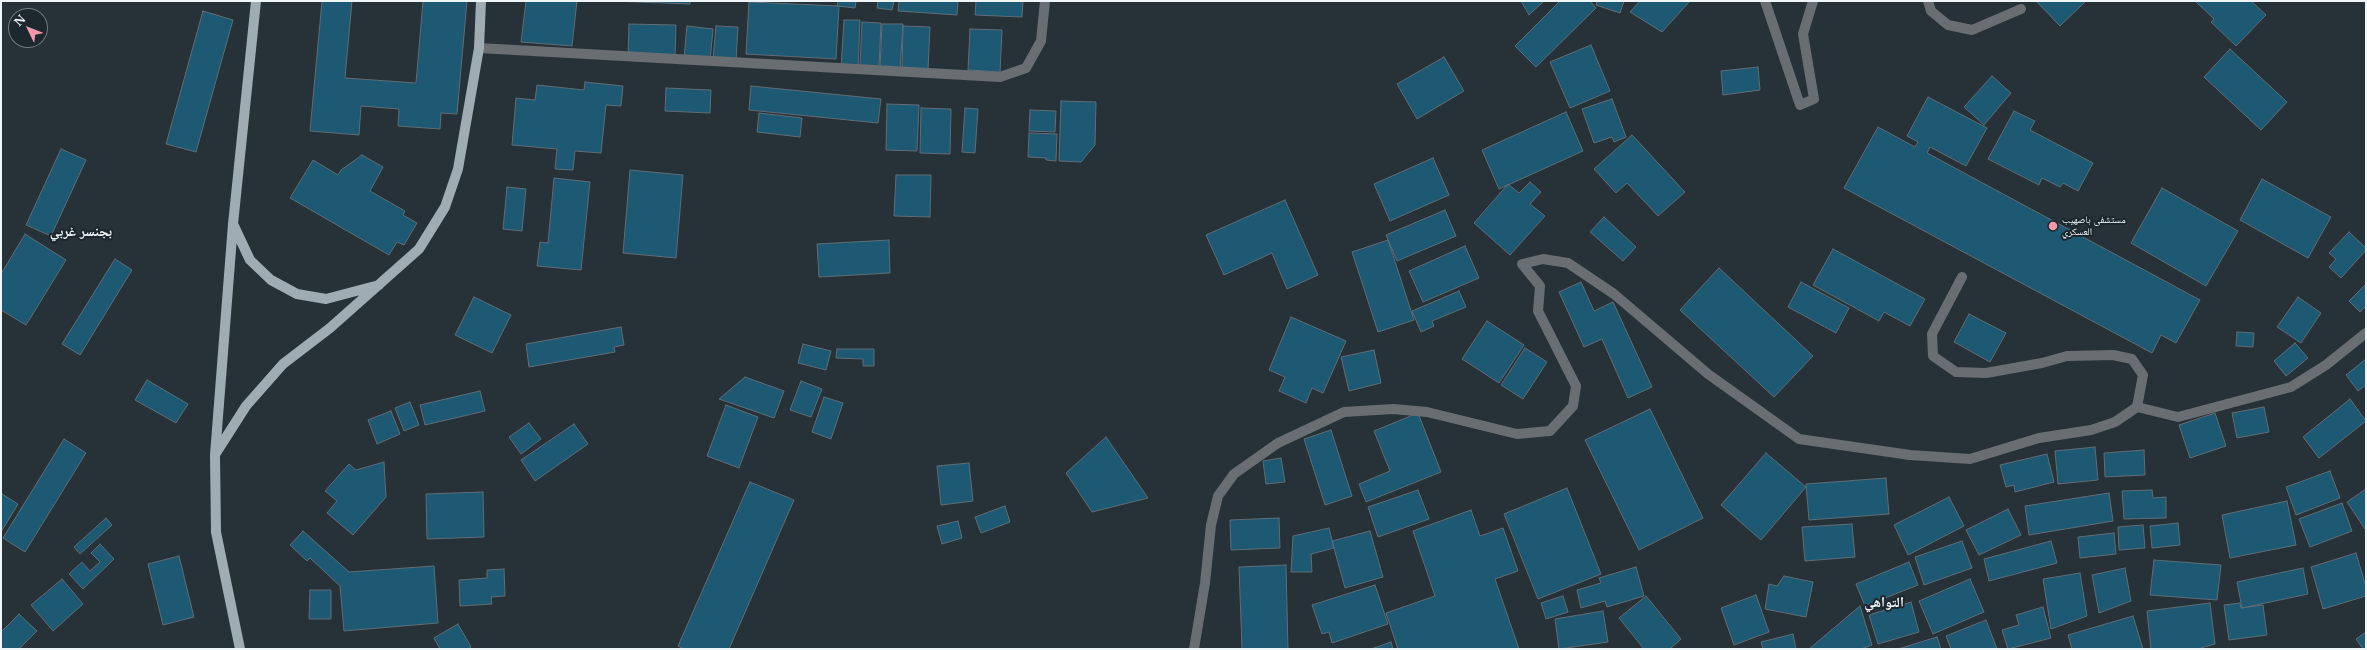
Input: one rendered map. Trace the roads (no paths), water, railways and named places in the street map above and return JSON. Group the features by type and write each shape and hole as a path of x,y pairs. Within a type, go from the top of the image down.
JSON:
{"main road":[{"path":"240,649 216,532 215,455 233,224 256,1"},
{"path":"215,455 246,406 283,364 330,328 419,249 445,207 458,170 479,48 481,1"},
{"path":"233,224 250,260 271,280 297,294 326,299 381,284"}],"street":[{"path":"479,48 1000,77 1026,68 1041,42 1045,1"},
{"path":"1765,1 1800,105 1814,99 1803,34 1813,1"},
{"path":"1928,1 1931,11 1948,25 1972,30 2021,9"},
{"path":"1194,649 1205,583 1211,525 1218,496 1234,474 1278,443 1344,412 1393,409 1427,412 1517,434 1550,431 1573,406 1576,386 1538,310 1540,286 1522,264 1542,259 1568,263 1614,294 1708,374 1800,440 1910,455 1970,458 2039,438 2097,428 2115,422 2137,408 2178,417 2291,387 2326,365 2366,333"},
{"path":"1962,277 1932,334 1934,356 1956,372 1986,373 2042,363 2067,356 2113,354 2132,359 2143,375 2137,408"}],"place":[{"name":"مستشفى باصهيب العسكري","path":"2053,226"}],"district":[{"name":"بجنسر غربي","path":"81,232"},
{"name":"التواهي","path":"1884,603"}]}
